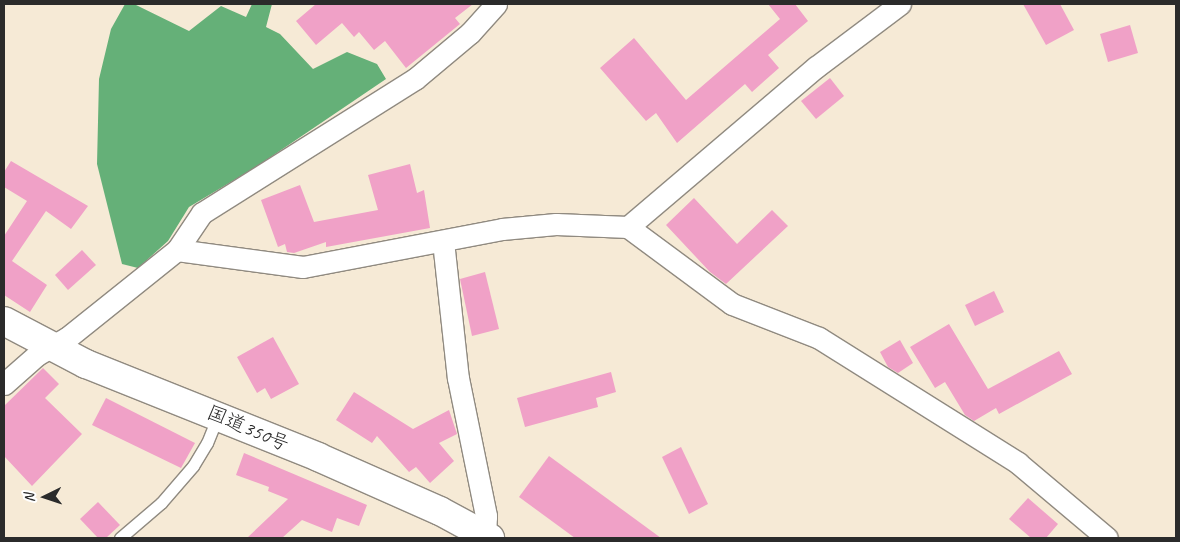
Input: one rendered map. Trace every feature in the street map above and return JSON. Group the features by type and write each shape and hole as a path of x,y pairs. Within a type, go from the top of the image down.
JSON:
{"highway":[{"name":"国道350号","path":"4,322 52,348 218,415 440,511 488,537"}],"street":[{"path":"4,384 37,355 52,348 177,250 202,214 415,79 470,33 496,4"},
{"path":"628,227 816,67 900,4"},
{"path":"177,250 302,267 502,229 556,224 628,227 732,304 819,338 1018,463 1107,538"},
{"path":"443,240 458,378 486,516 488,537"}],"lane":[{"path":"120,538 161,503 192,466 208,443 218,415"}],"green space":[{"path":"125,4 134,4 189,31 221,6 246,17 252,4 272,4 266,27 280,34 313,69 347,52 377,64 386,79 256,167 189,207 168,241 138,268 122,264 97,164 99,79 111,29"}],"building":[{"path":"316,4 473,4 455,18 460,24 406,68 385,41 374,50 359,32 354,37 342,23 316,45 296,21"},
{"path":"768,4 795,4 808,21 768,55 779,68 752,92 745,84 677,143 656,113 646,121 600,68 634,38 686,100 780,19"},
{"path":"1023,4 1060,4 1074,30 1046,45"},
{"path":"1130,25 1138,53 1108,62 1100,34"},
{"path":"830,78 844,96 816,119 801,101"},
{"path":"11,161 88,206 71,229 46,211 12,261 47,285 30,312 4,295 4,236 27,201 4,187 4,172"},
{"path":"410,164 417,193 424,190 430,228 326,247 326,242 294,253 287,252 285,244 278,247 261,200 300,185 314,222 378,210 368,175"},
{"path":"694,198 737,244 772,210 788,226 726,284 710,272 666,225"},
{"path":"82,250 96,265 68,290 55,275"},
{"path":"485,272 499,329 472,336 460,279"},
{"path":"994,291 1004,312 975,326 965,305"},
{"path":"949,324 988,389 1059,351 1072,374 999,414 996,408 974,421 965,415 945,382 935,388 910,347"},
{"path":"273,337 299,384 271,399 265,388 257,393 237,357"},
{"path":"900,340 913,363 898,373 888,367 880,352"},
{"path":"43,368 59,384 45,398 82,434 32,486 4,456 4,406"},
{"path":"611,372 616,392 596,398 598,407 525,427 517,398"},
{"path":"354,392 413,429 449,410 457,434 439,443 454,461 430,483 416,467 409,472 377,436 372,443 336,420"},
{"path":"106,398 195,443 181,468 92,425"},
{"path":"681,447 708,504 689,514 662,457"},
{"path":"244,453 367,505 359,526 337,518 332,532 302,520 282,538 247,538 288,499 268,491 269,487 236,475"},
{"path":"549,456 661,538 575,538 519,497"},
{"path":"1028,498 1058,524 1046,538 1031,538 1009,519"},
{"path":"98,502 120,525 106,538 98,538 80,519"}]}
